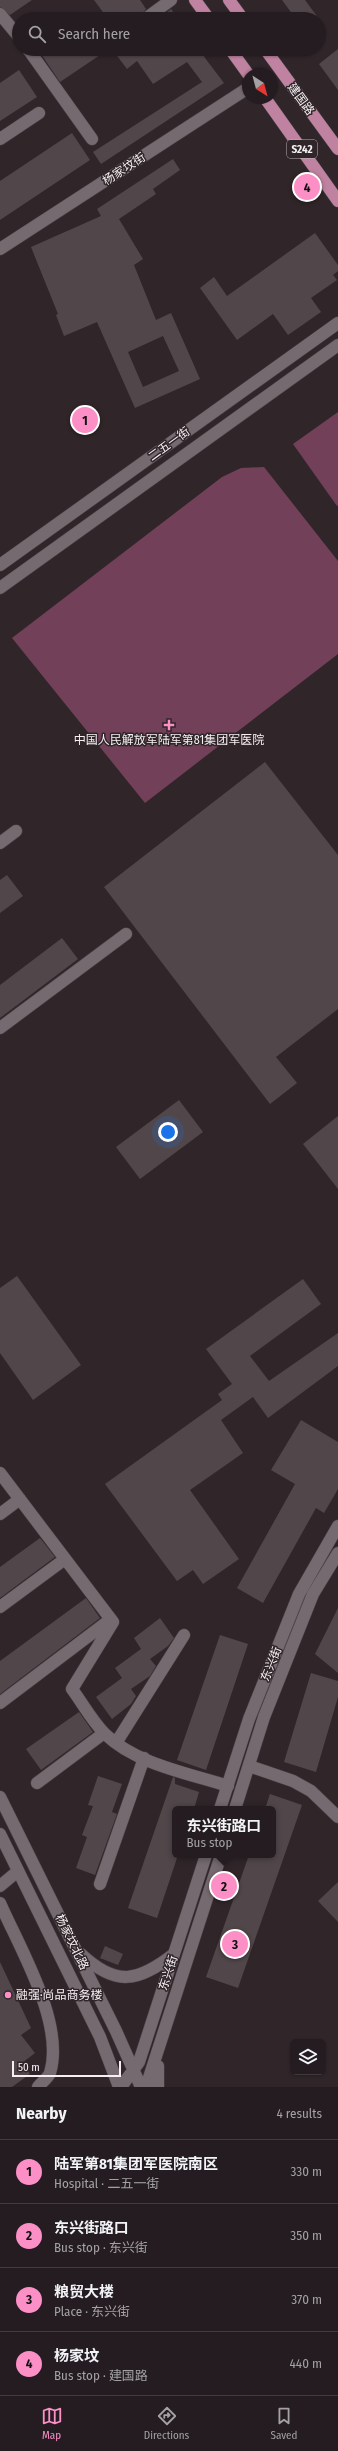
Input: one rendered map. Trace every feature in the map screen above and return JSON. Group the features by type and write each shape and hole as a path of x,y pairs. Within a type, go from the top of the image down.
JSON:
{"main road":[{"path":"195,0 204,12"},
{"path":"229,0 238,12"},
{"path":"235,56 244,68"},
{"name":"建国路","path":"270,56 336,142"},
{"name":"S242","path":"269,104 338,200"}],"street":[{"path":"155,12 171,0"},
{"path":"0,15 12,29"},
{"path":"33,56 92,139"},
{"name":"杨家坟街","path":"0,249 242,92"},
{"path":"0,139 39,114"},
{"name":"二五一街","path":"0,565 338,322"},
{"name":"二五一街","path":"0,588 338,345"},
{"path":"0,843 16,831"},
{"path":"0,1028 126,934"},
{"path":"0,1473 113,1622 72,1689 104,1733 116,1743 144,1758 228,1786"},
{"path":"0,1514 20,1499"},
{"name":"东兴街","path":"221,1806 249,1719 299,1594 338,1526"},
{"name":"东兴街","path":"237,1806 264,1717 313,1594 338,1553"},
{"path":"0,1607 65,1559"},
{"path":"0,1703 111,1618"},
{"path":"116,1743 184,1634"},
{"path":"37,1783 104,1733"},
{"path":"100,1884 144,1758"},
{"path":"235,1762 293,1781 311,1791 338,1817"},
{"name":"杨家坟北路","path":"0,1797 141,2087"},
{"name":"杨家坟北路","path":"0,1834 3,1848 18,1871 100,2037 120,2087"},
{"name":"东兴街","path":"120,2087 134,2072 205,1858"},
{"name":"东兴街","path":"146,2087 160,2048 220,1858"},
{"path":"0,1886 18,1871"},
{"path":"0,1903 46,2009 53,2039 50,2075 38,2087"},
{"path":"75,1949 92,1964 106,1973 121,1977 136,1976 153,1970 174,1954"},
{"path":"158,2087 160,2048"}],"shaded area":[{"path":"338,412 338,505 337,506 293,444"},
{"path":"264,467 338,561 338,654 145,803 12,638 222,477 241,468"}],"building":[{"path":"0,0 32,0 14,12 12,12 10,15 0,7"},
{"path":"94,0 140,0 146,9 144,12 103,12"},
{"path":"282,0 305,0 314,12 291,12"},
{"path":"338,49 338,90 319,64"},
{"path":"42,56 99,56 60,82"},
{"path":"117,56 204,56 224,83 101,164 93,152 202,82 187,62 153,84 137,61 127,69"},
{"path":"19,70 37,97 0,121 0,83"},
{"path":"72,133 90,160 0,220 0,181"},
{"path":"173,159 180,170 153,189 156,194 119,219 143,259 134,265 156,320 171,313 200,379 135,408 97,322 64,336 56,315 58,314 31,247 101,216 97,209","holes":["163,336 179,371 143,387 128,352"]},
{"path":"315,233 338,265 338,271 333,275 337,280 311,298 321,312 288,335 273,314 237,340 200,288 214,277 227,296"},
{"path":"265,762 338,855 338,1009 276,1057 297,1083 270,1104 104,887"},
{"path":"7,875 23,896 0,913 0,880"},
{"path":"62,938 78,959 0,1018 0,985"},
{"path":"179,1100 203,1132 140,1179 116,1147"},
{"path":"338,1116 338,1189 303,1144"},
{"path":"17,1276 81,1365 33,1400 0,1353 0,1288"},
{"path":"303,1279 321,1304 250,1356 269,1381 338,1333 338,1366 268,1418 253,1397 221,1420 243,1453 190,1490 239,1559 203,1584 193,1570 177,1581 105,1484 222,1400 218,1394 232,1384 206,1349"},
{"path":"301,1420 338,1442 338,1489 324,1513 316,1508 263,1603 237,1588 295,1484 271,1470"},
{"path":"40,1538 55,1557 0,1598 0,1567"},
{"path":"86,1598 100,1618 0,1694 0,1661"},
{"path":"338,1608 338,1673 315,1654"},
{"path":"160,1618 174,1638 168,1646 150,1659 156,1666 150,1676 131,1689 136,1696 131,1704 112,1719 96,1697 122,1678 115,1668 141,1649 134,1638"},
{"path":"220,1635 248,1644 206,1770 177,1760"},
{"path":"311,1673 338,1681 338,1697 316,1772 284,1762"},
{"path":"79,1712 93,1732 41,1770 26,1749"},
{"path":"98,1776 122,1784 112,1812 117,1814 95,1875 76,1868 87,1837 82,1835 93,1806 88,1805"},
{"path":"173,1777 175,1778 175,1784 199,1792 195,1806 172,1806 172,1858 177,1858 157,1918 128,1908"},
{"path":"270,1794 302,1805 238,1988 206,1977 248,1858 276,1858 276,1806 266,1806"},
{"path":"338,1882 338,1922 318,1901"},
{"path":"105,1946 123,1954 118,1965 100,1958"},
{"name":"融强·尚品商务楼","path":"0,1962 31,2028 21,2035 35,2053 22,2063 30,2074 12,2087 0,2087"}],"place":[{"name":"杨家坟","path":"307,187"},
{"name":"陆军第81集团军医院南区","path":"85,420"},
{"name":"中国人民解放军陆军第81集团军医院","path":"169,725"},
{"name":"东兴街路口","path":"224,1886"},
{"name":"粮贸大楼","path":"235,1944"},
{"name":"融强·尚品商务楼","path":"8,1995"}]}
